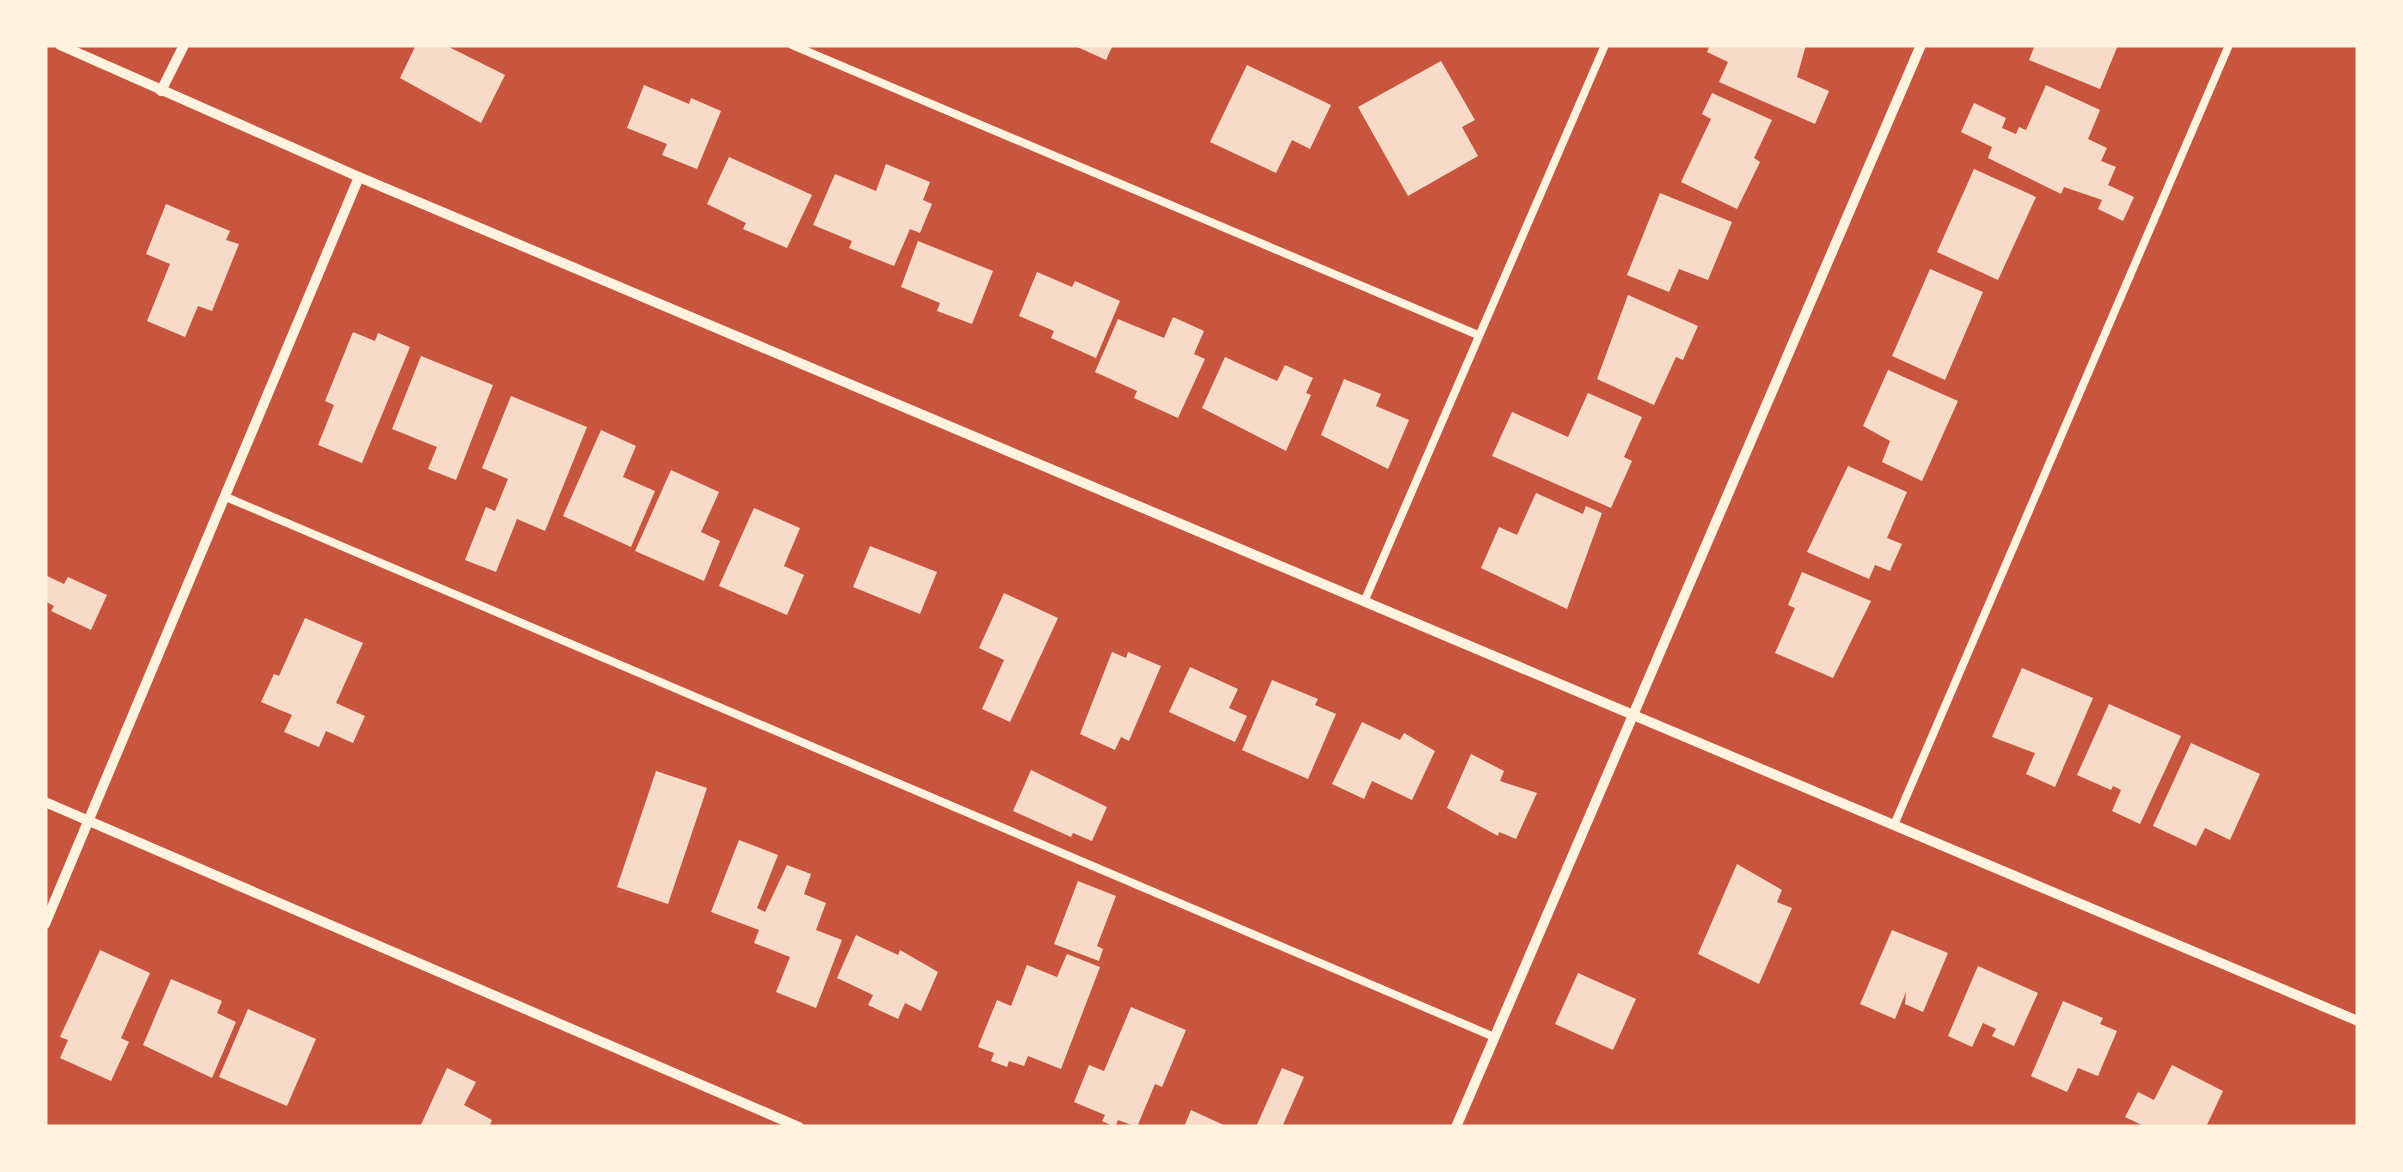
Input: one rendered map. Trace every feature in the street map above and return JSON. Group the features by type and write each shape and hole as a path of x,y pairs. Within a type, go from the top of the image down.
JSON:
{"street":[{"path":"60,45 359,178 2358,1021"},
{"path":"160,91 184,45"},
{"path":"1456,1127 1921,45"},
{"path":"45,924 359,178"},
{"path":"45,802 799,1127"}],"lane":[{"path":"792,45 1478,335"},
{"path":"1364,602 1605,45"},
{"path":"1894,825 2229,45"},
{"path":"226,496 1492,1036"}],"building":[{"path":"416,45 445,45 505,75 481,123 400,78"},
{"path":"1073,45 1113,45 1106,60"},
{"path":"1710,45 1806,45 1797,77 1829,91 1815,124 1719,82 1728,62 1707,52"},
{"path":"2035,45 2118,45 2100,89 2029,60"},
{"path":"1441,61 1475,120 1462,127 1478,156 1408,196 1358,107"},
{"path":"1247,65 1331,105 1310,149 1292,140 1276,173 1210,142"},
{"path":"644,85 689,104 691,98 721,111 697,169 662,155 667,144 627,128"},
{"path":"2046,85 2100,110 2088,139 2107,148 2101,161 2116,167 2108,185 2134,197 2123,221 2098,209 2102,200 2064,187 2061,194 1988,158 1992,147 1961,132 1974,103 2006,118 2002,128 2016,134 2019,127 2026,130"},
{"path":"1712,93 1772,120 1754,158 1760,162 1737,209 1681,182 1711,119 1702,114"},
{"path":"729,157 812,195 787,248 743,229 746,223 707,204"},
{"path":"886,164 930,182 923,200 932,204 920,233 910,229 894,266 849,248 852,241 813,225 835,174 876,191"},
{"path":"1974,169 2036,197 1998,280 1937,252"},
{"path":"1660,193 1732,222 1708,280 1679,269 1669,292 1627,275"},
{"path":"166,204 230,231 226,240 239,244 212,311 198,306 185,337 147,321 170,264 146,254"},
{"path":"918,241 993,271 972,324 937,311 940,303 901,287"},
{"path":"1930,269 1983,292 1945,380 1892,356"},
{"path":"1037,272 1072,287 1075,281 1120,301 1096,358 1051,338 1054,331 1019,316"},
{"path":"1628,295 1698,326 1683,360 1676,357 1654,405 1597,379"},
{"path":"1173,317 1204,331 1194,354 1205,359 1178,418 1134,398 1137,391 1095,372 1118,319 1164,338"},
{"path":"353,332 375,341 378,333 410,347 362,463 318,445 334,405 325,401"},
{"path":"421,356 493,385 456,480 428,469 437,447 392,429"},
{"path":"1225,357 1277,381 1285,365 1313,378 1306,393 1311,395 1286,451 1202,408"},
{"path":"1888,370 1958,401 1922,481 1882,462 1890,441 1863,426"},
{"path":"1344,379 1381,394 1376,406 1409,420 1388,469 1321,435"},
{"path":"1588,393 1642,417 1624,457 1632,461 1611,508 1492,456 1512,412 1568,437"},
{"path":"511,396 587,427 545,531 517,519 496,572 465,560 486,507 495,511 508,479 482,468"},
{"path":"601,430 636,446 623,477 655,491 631,547 563,516"},
{"path":"1848,466 1907,492 1887,538 1902,544 1890,571 1875,565 1869,579 1807,552"},
{"path":"671,470 719,492 701,532 720,541 704,581 635,551"},
{"path":"1536,493 1583,514 1586,506 1602,513 1567,609 1481,568 1499,527 1517,535"},
{"path":"754,508 800,528 784,566 804,575 787,615 719,586"},
{"path":"870,546 937,572 920,614 853,587"},
{"path":"1802,572 1871,601 1833,678 1775,653 1795,608 1788,605"},
{"path":"45,575 64,584 68,577 107,595 91,630 51,611 54,606 45,601"},
{"path":"1004,593 1058,618 1010,722 982,709 1004,660 979,648"},
{"path":"305,618 363,643 336,703 365,716 353,743 326,731 319,747 284,732 292,715 261,702 274,674 279,676"},
{"path":"1112,652 1126,658 1128,652 1161,666 1129,741 1121,737 1115,750 1080,734"},
{"path":"1190,667 1238,689 1229,708 1247,716 1235,742 1169,712"},
{"path":"2022,668 2093,698 2055,787 2026,774 2035,753 1992,737"},
{"path":"1272,680 1318,699 1315,705 1336,714 1308,779 1242,750"},
{"path":"2109,704 2181,736 2140,824 2112,811 2121,790 2113,786 2111,790 2077,775"},
{"path":"1362,722 1400,740 1404,733 1435,751 1412,800 1372,781 1364,799 1332,784"},
{"path":"2191,743 2260,774 2230,840 2205,828 2196,846 2153,826"},
{"path":"1471,754 1504,771 1500,781 1537,793 1516,839 1499,832 1498,836 1447,808"},
{"path":"1031,770 1107,807 1092,841 1073,833 1071,837 1013,811"},
{"path":"656,771 707,788 668,904 617,887"},
{"path":"739,840 778,855 757,908 765,912 787,865 811,874 804,894 826,903 816,930 842,940 816,1008 776,992 790,957 754,943 759,930 711,912"},
{"path":"1737,864 1782,890 1777,902 1792,908 1759,984 1698,954"},
{"path":"1078,881 1116,896 1097,946 1103,949 1099,961 1054,944"},
{"path":"1892,930 1948,953 1923,1012 1905,1004 1906,992 1895,1019 1860,1004"},
{"path":"856,935 898,955 900,950 938,972 921,1011 905,1003 898,1019 868,1005 873,995 837,978"},
{"path":"100,950 150,973 121,1038 129,1042 111,1081 60,1058 68,1040 60,1037"},
{"path":"1067,954 1100,967 1061,1069 1028,1056 1024,1066 1009,1061 1007,1067 991,1061 994,1053 978,1047 997,1000 1011,1006 1027,965 1057,977"},
{"path":"1978,966 2038,993 2014,1046 1992,1036 1996,1029 1983,1023 1972,1047 1948,1036"},
{"path":"1578,973 1636,999 1613,1050 1555,1024"},
{"path":"171,979 222,1001 217,1013 236,1022 212,1078 143,1045"},
{"path":"2063,1001 2103,1018 2100,1024 2117,1031 2098,1076 2078,1068 2067,1092 2031,1076"},
{"path":"1131,1007 1186,1030 1162,1087 1155,1084 1137,1127 1118,1120 1115,1127 1102,1121 1105,1115 1074,1102 1089,1065 1104,1071"},
{"path":"248,1009 316,1039 287,1106 219,1077"},
{"path":"2172,1065 2223,1091 2206,1127 2146,1127 2125,1117 2138,1092 2154,1100"},
{"path":"447,1068 476,1082 464,1105 492,1120 489,1127 420,1127"},
{"path":"1282,1068 1304,1077 1282,1127 1256,1127"},
{"path":"1191,1110 1228,1127 1184,1127"}]}
